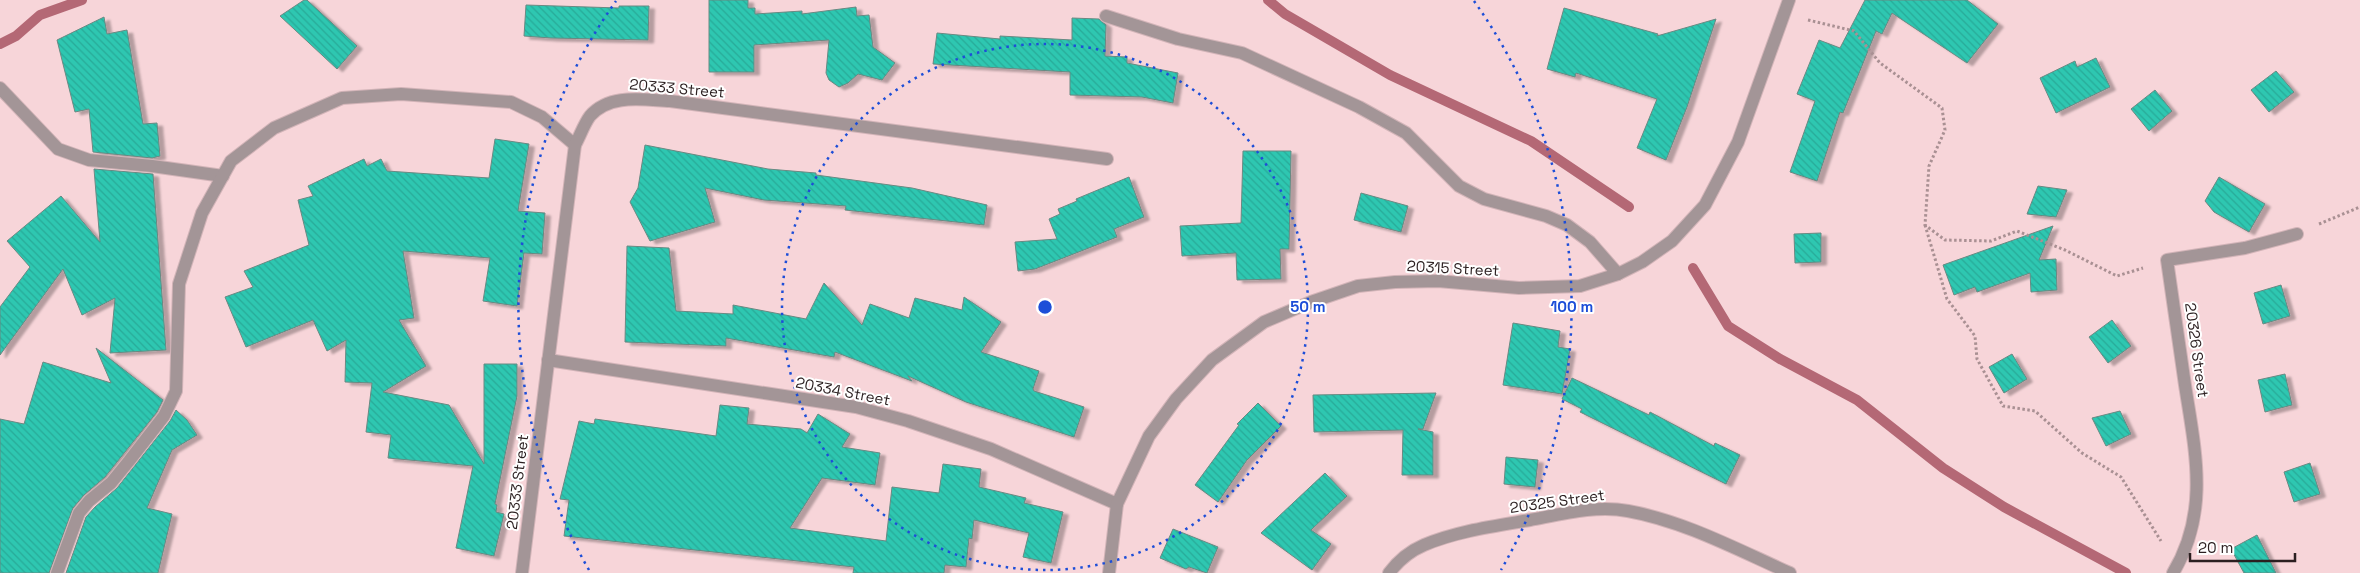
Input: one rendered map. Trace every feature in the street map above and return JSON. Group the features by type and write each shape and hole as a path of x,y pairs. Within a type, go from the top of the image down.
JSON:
{"street":[{"name":"20315 Street","path":"1109,573 1117,504 1149,436 1176,399 1212,360 1264,322 1310,302 1358,286 1395,282 1438,281 1519,288 1580,286 1618,274 1642,262 1672,242 1705,205 1738,142 1788,0"},
{"path":"1106,16 1178,38 1242,53 1359,108 1406,133 1459,186 1484,199 1546,216 1567,225 1590,242 1618,274"},
{"path":"0,88 58,149 89,160 152,166 223,176"},
{"path":"57,573 80,513 89,501 110,483 129,461 164,416 176,391 179,284 202,213 231,161 274,128 342,98 402,94 511,102 542,117 575,145"},
{"name":"20333 Street","path":"522,573 575,145 590,116 603,106 623,99 670,101 1107,160"},
{"path":"2167,260 2245,248 2297,234"},
{"name":"20326 Street","path":"2167,260 2198,473 2196,509 2190,536 2174,570"},
{"name":"20334 Street","path":"548,360 865,410 908,421 990,450 1117,504"},
{"name":"20325 Street","path":"1389,573 1404,556 1423,545 1462,532 1601,509 1626,510 1654,517 1693,531 1790,573"}],"path":[{"path":"1784,15 1854,31 1880,63 1942,108 1945,130 1929,166 1925,225 1947,299 1975,336 1976,359 2003,406 2034,411 2082,453 2121,477 2174,570"},
{"path":"2297,234 2360,207"},
{"path":"1925,225 1945,240 1991,241 2017,231 2065,250 2117,276 2167,260"}],"building":[{"path":"304,0 307,0 357,46 337,69 280,16"},
{"path":"709,0 748,0 748,8 755,8 755,14 802,11 802,14 856,7 857,16 869,15 873,47 895,63 882,80 858,74 848,83 839,87 829,80 826,73 829,40 754,45 754,72 709,72"},
{"path":"1865,0 1967,0 1998,24 1967,63 1892,13 1882,34 1876,31 1843,113 1840,112 1817,181 1790,172 1815,101 1797,94 1819,40 1840,48"},
{"path":"526,5 619,8 619,6 649,6 648,40 524,36"},
{"path":"1564,8 1658,34 1657,36 1716,19 1687,107 1666,160 1637,148 1657,99 1576,73 1575,77 1547,69"},
{"path":"104,17 107,34 127,30 143,124 157,123 160,156 152,158 93,152 89,109 75,112 57,40"},
{"path":"1072,18 1099,19 1106,25 1105,56 1127,57 1127,63 1178,73 1173,103 1142,97 1070,95 1070,72 933,64 937,33 1000,39 1000,36 1072,40"},
{"path":"2096,58 2110,87 2056,113 2040,78 2075,61 2077,67"},
{"path":"2276,71 2294,92 2269,112 2251,90"},
{"path":"2155,90 2172,111 2149,131 2131,109"},
{"path":"495,139 529,144 518,211 545,213 542,254 524,253 517,306 483,301 490,258 403,251 414,318 399,320 426,366 383,392 449,405 484,464 484,364 517,364 517,396 495,504 497,505 496,512 504,514 494,556 456,548 473,466 388,458 391,435 366,432 372,383 345,382 346,340 327,351 313,320 246,347 225,297 253,287 244,271 309,245 298,200 313,196 308,186 364,159 367,166 381,159 387,171 489,178"},
{"path":"645,145 768,169 816,173 816,175 912,188 987,205 984,225 845,210 846,206 764,200 705,188 715,222 650,241 630,202 638,188"},
{"path":"1243,151 1291,151 1289,249 1280,249 1281,279 1237,280 1236,253 1182,256 1180,226 1241,223"},
{"path":"94,169 153,174 166,350 110,353 115,298 82,315 63,269 0,355 0,307 30,267 7,241 61,196 100,242"},
{"path":"1129,177 1144,217 1114,229 1117,237 1035,269 1018,271 1015,242 1057,239 1049,219 1060,214 1058,209 1077,201 1076,199"},
{"path":"2219,177 2265,204 2249,232 2214,212 2205,201"},
{"path":"2038,186 2067,190 2056,217 2027,214"},
{"path":"1361,193 1408,206 1401,232 1354,220"},
{"path":"2053,226 2039,260 2056,259 2057,290 2031,292 2030,273 1977,292 1975,287 1954,295 1943,265"},
{"path":"1821,233 1821,262 1795,263 1794,234"},
{"path":"627,246 669,248 676,311 733,314 733,305 806,319 824,283 862,325 870,304 909,318 915,298 962,310 964,297 1001,322 981,352 1039,371 1034,391 1084,407 1074,437 966,402 908,376 912,381 835,352 834,357 726,338 726,346 625,342"},
{"path":"2281,285 2290,316 2263,324 2254,293"},
{"path":"2112,320 2131,346 2108,363 2089,337"},
{"path":"1513,323 1560,331 1558,347 1570,349 1562,394 1503,385"},
{"path":"96,348 163,400 157,412 105,477 84,495 73,508 49,573 0,573 0,419 24,424 43,362 111,383"},
{"path":"2012,354 2027,379 2004,393 1989,367"},
{"path":"2285,374 2292,405 2265,412 2258,380"},
{"path":"1572,378 1649,415 1650,412 1714,446 1715,443 1740,455 1726,484 1580,412 1582,409 1562,399"},
{"path":"1436,393 1423,429 1418,429 1433,432 1433,475 1402,475 1403,430 1314,432 1313,395"},
{"path":"1258,403 1281,426 1247,460 1218,502 1195,485 1239,425 1237,424"},
{"path":"720,405 749,408 747,424 801,429 807,433 818,414 850,434 842,447 880,453 875,485 822,478 790,528 886,541 892,487 939,493 943,464 981,469 979,487 1026,498 1024,503 1063,512 1051,563 1023,557 1029,533 974,520 972,539 969,538 966,567 945,565 944,573 853,573 854,567 564,536 569,500 560,499 579,421 594,424 595,419 716,436"},
{"path":"176,410 187,420 197,435 172,450 147,508 172,514 158,573 66,573 86,517 117,488 170,421"},
{"path":"2120,411 2131,434 2106,446 2092,418"},
{"path":"1506,457 1538,460 1535,487 1504,484"},
{"path":"2310,463 2320,494 2294,502 2284,472"},
{"path":"1325,473 1347,496 1311,530 1331,544 1312,570 1261,533"},
{"path":"1173,529 1218,547 1207,573 1189,567 1186,569 1160,558"},
{"path":"2257,535 2276,573 2244,573 2231,549"}],"waterway":[{"path":"0,44 16,36 40,15 82,0"},
{"path":"1268,0 1285,14 1390,75 1531,141 1629,207"},
{"path":"1693,268 1728,326 1780,359 1857,400 1943,468 2004,507 2126,573"}]}
